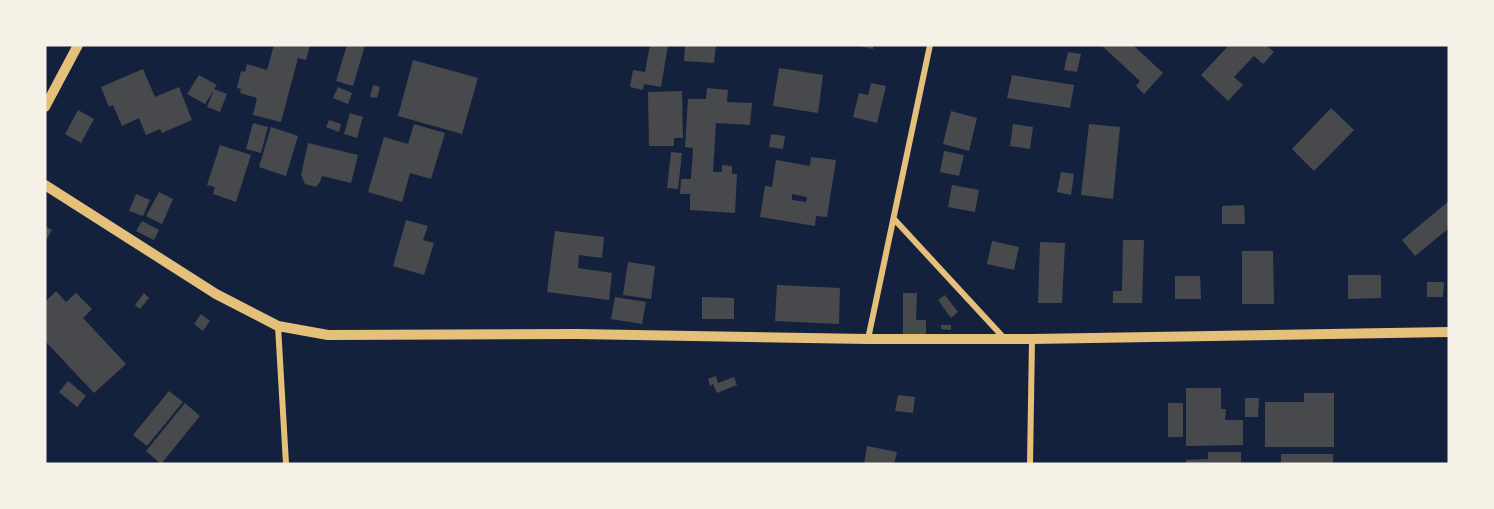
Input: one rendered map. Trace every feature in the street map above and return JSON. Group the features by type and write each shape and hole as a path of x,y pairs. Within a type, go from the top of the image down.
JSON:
{"street":[{"path":"45,107 78,45"},
{"path":"868,339 930,45"},
{"path":"45,185 216,294 278,326 328,335 577,334 868,339 1032,339 1449,332"},
{"path":"894,219 1005,339"},
{"path":"278,326 286,464"},
{"path":"1030,464 1032,339"}],"building":[{"path":"274,45 310,45 306,60 298,58 281,122 253,115 257,98 240,93 241,89 237,88 241,71 245,72 247,64 267,70"},
{"path":"347,45 365,45 353,86 336,81"},
{"path":"650,45 668,45 661,87 644,84 643,90 630,87 633,70 645,72"},
{"path":"685,45 716,45 714,63 684,61"},
{"path":"855,45 873,45 873,49"},
{"path":"1101,45 1133,45 1163,73 1144,94 1136,86 1140,81"},
{"path":"1229,45 1266,45 1274,52 1263,64 1254,56 1234,77 1243,85 1228,101 1201,75"},
{"path":"1068,52 1081,54 1077,72 1064,70"},
{"path":"413,60 478,78 462,134 398,116"},
{"path":"779,68 823,75 818,113 773,106"},
{"path":"143,69 155,97 179,87 192,120 162,133 160,129 146,135 139,118 122,126 113,105 109,107 101,87"},
{"path":"199,75 217,85 214,89 227,94 220,112 207,107 214,90 205,104 187,94"},
{"path":"1012,75 1074,85 1070,108 1007,98"},
{"path":"871,83 886,86 877,123 853,117 859,93 868,95"},
{"path":"373,85 380,87 377,98 370,97"},
{"path":"338,87 352,93 348,104 333,98"},
{"path":"707,88 728,90 727,102 752,103 750,125 716,123 713,172 722,172 722,165 732,166 732,174 737,174 735,213 690,210 690,194 680,194 681,179 691,179 693,148 685,147 688,99 706,99"},
{"path":"682,91 683,138 674,138 674,146 649,146 648,92"},
{"path":"1331,108 1354,130 1314,171 1292,149"},
{"path":"78,110 94,119 81,143 65,134"},
{"path":"951,111 977,118 969,151 943,144"},
{"path":"350,113 363,117 357,138 344,134"},
{"path":"329,120 341,124 339,132 326,127"},
{"path":"253,123 268,127 261,153 246,149"},
{"path":"414,124 445,133 431,179 410,173 402,202 368,192 384,137 408,144"},
{"path":"1013,124 1033,127 1030,149 1010,146"},
{"path":"1089,124 1120,127 1113,199 1081,195"},
{"path":"271,127 298,136 286,176 259,167"},
{"path":"771,134 785,136 783,149 769,147"},
{"path":"308,143 358,155 351,183 322,176 316,187 305,184 301,175"},
{"path":"220,145 251,155 236,202 213,194 215,187 207,185"},
{"path":"944,151 964,155 959,176 940,172"},
{"path":"671,152 682,153 678,189 667,188"},
{"path":"811,157 836,160 827,217 816,216 815,226 760,217 765,186 772,187 776,160 810,166","holes":["792,194 807,197 806,202 792,200"]},
{"path":"1061,172 1074,174 1071,195 1057,192"},
{"path":"952,185 979,190 975,212 948,207"},
{"path":"159,192 173,199 162,224 146,216"},
{"path":"136,194 150,200 143,216 129,211"},
{"path":"1449,201 1449,228 1415,256 1402,240"},
{"path":"1244,205 1245,224 1222,224 1222,206"},
{"path":"406,220 428,226 423,240 434,243 424,275 393,266"},
{"path":"142,221 159,230 154,240 136,231"},
{"path":"45,226 52,230 45,242"},
{"path":"555,231 604,237 602,258 579,255 578,268 612,273 609,300 547,292"},
{"path":"1123,240 1144,240 1142,303 1113,303 1113,291 1122,291"},
{"path":"992,241 1019,247 1014,270 987,264"},
{"path":"1040,242 1065,243 1062,303 1038,303"},
{"path":"1242,251 1273,251 1274,304 1242,304"},
{"path":"628,262 655,266 651,299 623,295"},
{"path":"1348,275 1381,275 1381,298 1348,299"},
{"path":"1175,276 1200,276 1201,299 1175,299"},
{"path":"1427,282 1444,282 1443,297 1427,297"},
{"path":"777,285 840,288 839,324 775,321"},
{"path":"56,291 66,302 76,293 92,309 83,318 126,364 94,393 45,341 45,302"},
{"path":"144,293 149,298 140,309 135,305"},
{"path":"903,293 917,293 916,320 926,320 926,335 903,335"},
{"path":"945,295 958,312 951,318 938,300"},
{"path":"615,297 646,302 642,324 611,319"},
{"path":"702,297 734,298 734,319 702,319"},
{"path":"201,314 210,321 203,331 194,324"},
{"path":"941,325 951,325 951,330 941,329"},
{"path":"716,376 718,383 734,377 737,385 717,393 713,384 710,386 708,379"},
{"path":"68,381 86,396 77,407 59,392"},
{"path":"1186,388 1221,388 1221,409 1226,409 1225,420 1243,420 1243,445 1186,446"},
{"path":"169,391 183,402 147,446 133,435"},
{"path":"1304,393 1334,393 1334,447 1265,447 1265,402 1304,402"},
{"path":"898,395 915,397 913,413 895,411"},
{"path":"1245,398 1259,398 1258,417 1245,417"},
{"path":"185,403 200,416 161,464 146,451"},
{"path":"1168,403 1183,403 1183,437 1168,437"},
{"path":"867,446 897,452 894,464 864,464"},
{"path":"1208,452 1241,452 1241,464 1186,464 1186,460 1208,459"},
{"path":"1281,454 1333,454 1333,464 1281,464"}]}
